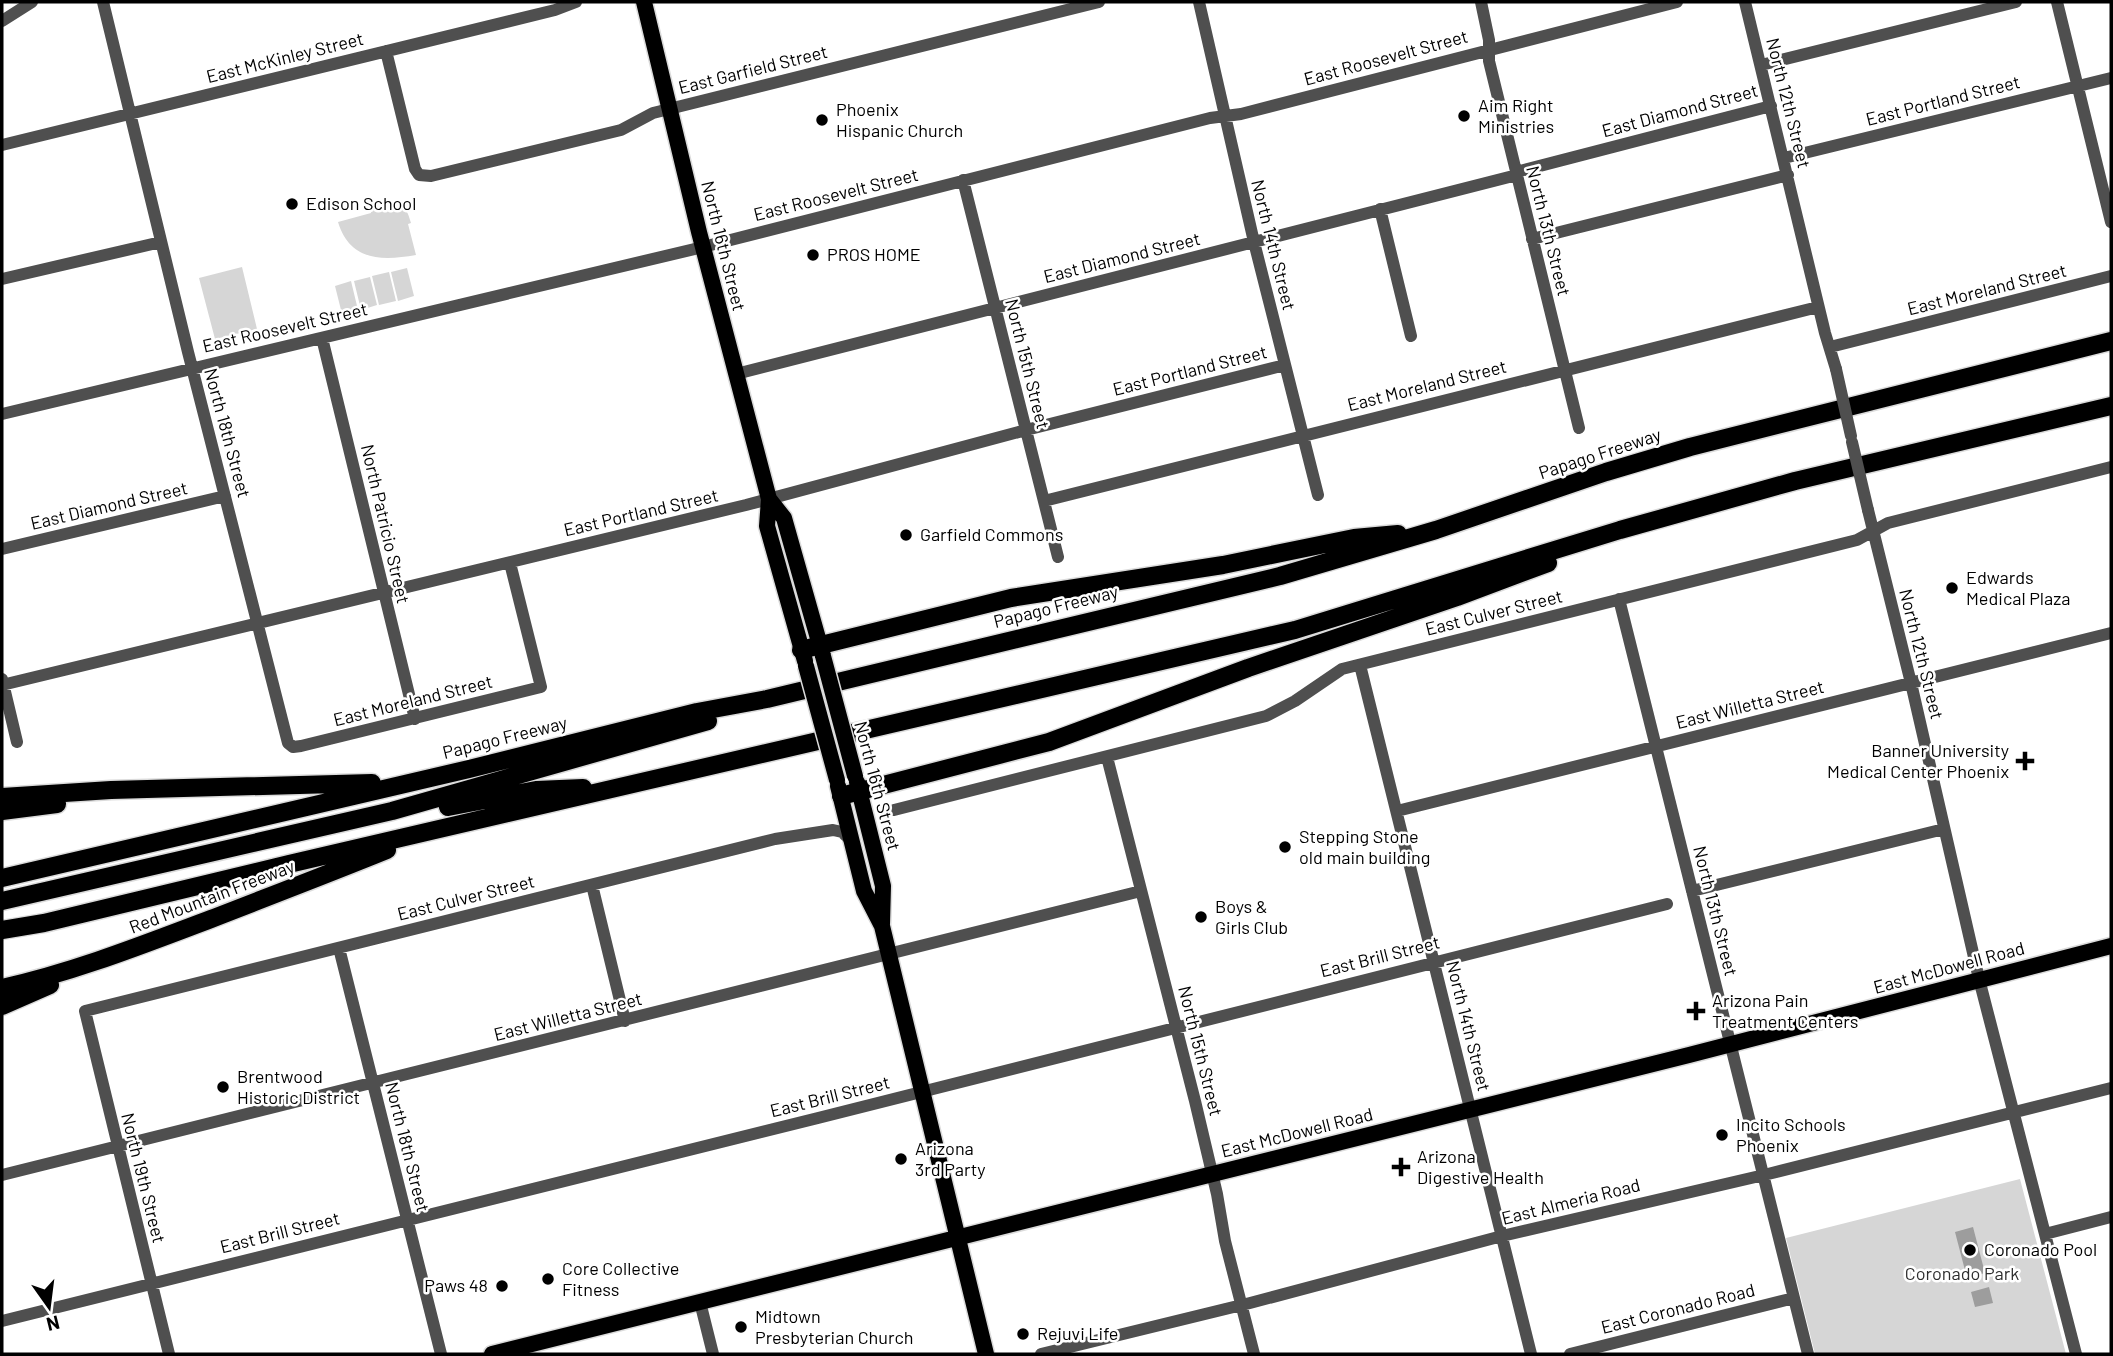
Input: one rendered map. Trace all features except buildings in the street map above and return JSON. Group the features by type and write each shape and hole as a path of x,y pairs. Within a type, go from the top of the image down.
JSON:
{"highway":[{"name":"Papago Freeway","path":"2,878 1280,576 1436,530 1606,472 1690,447 2111,341"},
{"path":"2,930 44,923 1295,630 1620,530 1795,481 2110,406"},
{"path":"804,658 821,650 1036,593 1223,565 1354,538 1436,530"},
{"path":"839,788 1014,752 1061,738 1248,668 1494,584 1542,566 1620,530"},
{"path":"2,911 481,787 706,722 767,699"},
{"path":"2,797 58,792 354,782 400,785"},
{"path":"2,901 270,843 536,790 625,787"},
{"path":"2,811 175,790"},
{"name":"Red Mountain Freeway","path":"2,988 61,974 117,955 298,887 432,832"},
{"path":"2,1006 117,955"}],"main road":[{"name":"North 16th Street","path":"645,2 703,247 769,499 768,526 864,891 882,926 986,1354"},
{"name":"North 16th Street","path":"769,499 784,518 857,784 883,886 882,926"},
{"name":"East McDowell Road","path":"492,1354 1471,1110 2111,946"}],"street":[{"path":"2,21 32,2"},
{"name":"North 18th Street","path":"103,2 286,739 293,747"},
{"name":"East McKinley Street","path":"2,145 555,10 576,2"},
{"name":"East Garfield Street","path":"386,51 419,175 431,176 621,131 653,113 1099,2"},
{"name":"North 14th Street","path":"1199,2 1254,242 1318,495"},
{"name":"North 13th Street","path":"1481,2 1489,40 1489,61 1579,428"},
{"name":"East Roosevelt Street","path":"2,414 703,247 1677,2"},
{"name":"North 12th Street","path":"1745,2 1818,306 1836,369 1979,979 2076,1354"},
{"name":"East Diamond Street","path":"1761,65 2016,2"},
{"path":"2057,2 2111,222"},
{"name":"East Portland Street","path":"1784,158 2111,78"},
{"name":"East Diamond Street","path":"736,374 1771,106"},
{"path":"1532,239 1788,175"},
{"name":"North 15th Street","path":"963,180 1058,557"},
{"path":"1380,209 1411,336"},
{"path":"2,279 161,242"},
{"name":"East Moreland Street","path":"1830,347 2111,276"},
{"name":"East Moreland Street","path":"1044,501 1818,306"},
{"name":"North Patricio Street","path":"321,338 415,719"},
{"name":"East Portland Street","path":"2,683 769,499 1026,430 1285,365"},
{"name":"East Culver Street","path":"894,810 1278,712 1342,669 1857,540 1888,523 2111,467"},
{"name":"East Diamond Street","path":"2,549 225,496"},
{"name":"East Moreland Street","path":"293,747 541,687 510,562"},
{"name":"North 13th Street","path":"1619,599 1808,1354"},
{"name":"East Willetta Street","path":"1396,811 2111,633"},
{"name":"North 14th Street","path":"1360,665 1531,1354"},
{"path":"2,683 17,742"},
{"name":"North 15th Street","path":"1108,757 1254,1354"},
{"path":"1692,891 1944,829"},
{"name":"East Culver Street","path":"85,1011 775,839 827,830 842,832 852,841"},
{"path":"592,885 625,1021"},
{"name":"East Willetta Street","path":"2,1175 1142,891"},
{"name":"East Brill Street","path":"2,1321 1667,904"},
{"name":"North 18th Street","path":"339,948 442,1354"},
{"name":"North 19th Street","path":"85,1011 169,1354"},
{"name":"East Almeria Road","path":"1041,1354 1241,1305 1502,1236 1764,1175 2111,1088"},
{"path":"2045,1234 2111,1217"},
{"name":"East Coronado Road","path":"1570,1354 1794,1298"},
{"path":"700,1302 713,1354"}],"green space":[{"path":"395,202 404,208 409,216 411,223 408,224 416,255 391,258 368,255 350,244 343,235 338,222 371,213 370,208"},
{"path":"242,267 257,329 215,339 199,278"},
{"path":"407,268 414,296 398,301 391,272"},
{"path":"389,272 396,301 379,305 372,276"},
{"path":"370,277 377,305 361,310 354,281"},
{"path":"351,281 358,310 342,314 335,286"},
{"name":"Coronado Park","path":"2020,1179 2066,1354 1815,1354 1786,1238"}],"shaded area":[{"path":"1973,1227 1985,1273 1967,1278 1955,1232"},
{"path":"1989,1287 1993,1303 1975,1307 1971,1292"}],"place":[{"name":"Aim Right Ministries","path":"1464,116"},
{"name":"Phoenix Hispanic Church","path":"822,120"},
{"name":"Edison School","path":"292,204"},
{"name":"PROS HOME","path":"813,255"},
{"name":"Garfield Commons","path":"906,535"},
{"name":"Edwards Medical Plaza","path":"1952,588"},
{"name":"Banner University Medical Center Phoenix","path":"2025,761"},
{"name":"Stepping Stone old main building","path":"1285,847"},
{"name":"Boys & Girls Club","path":"1201,917"},
{"name":"Arizona Pain Treatment Centers","path":"1696,1011"},
{"name":"Brentwood Historic District","path":"223,1087"},
{"name":"Incito Schools Phoenix","path":"1722,1135"},
{"name":"Arizona 3rd Party","path":"901,1159"},
{"name":"Arizona Digestive Health","path":"1401,1167"},
{"name":"Coronado Pool","path":"1970,1250"},
{"name":"Core Collective Fitness","path":"548,1279"},
{"name":"Paws 48","path":"502,1286"},
{"name":"Midtown Presbyterian Church","path":"741,1327"},
{"name":"Rejuvi Life","path":"1023,1334"}]}
